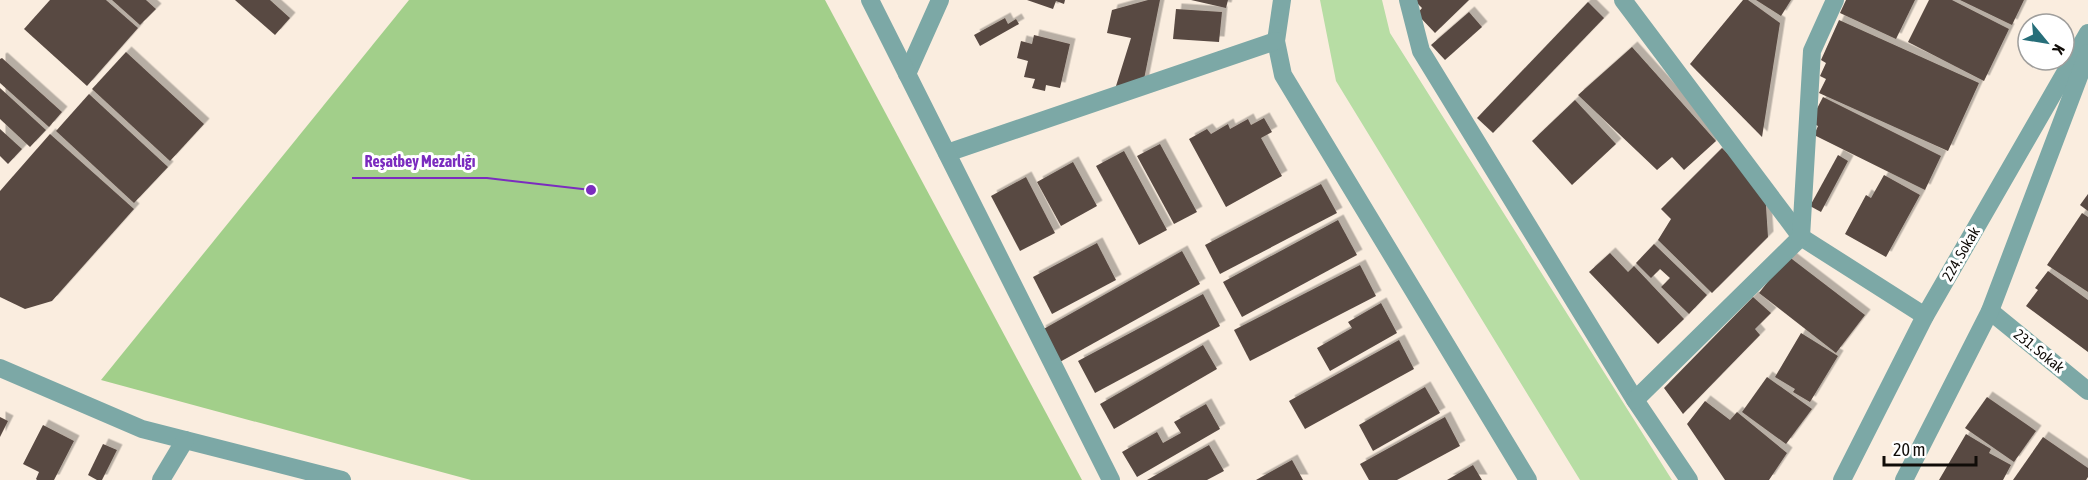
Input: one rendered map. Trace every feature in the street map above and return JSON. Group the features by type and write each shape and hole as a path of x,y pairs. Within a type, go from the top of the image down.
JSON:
{"street":[{"path":"870,0 1110,480"},
{"path":"907,74 940,0"},
{"path":"1282,0 1276,41 1283,75 1528,480"},
{"path":"1408,0 1421,51 1635,400 1689,480"},
{"path":"1623,0 1802,237 1925,316"},
{"path":"1635,400 1802,237 1812,51 1835,0"},
{"name":"224. Sokak","path":"1842,480 1925,316 2088,33"},
{"path":"947,153 1276,41"},
{"path":"1904,480 1990,311 2088,52"},
{"name":"231. Sokak","path":"1990,311 2088,391"},
{"path":"0,368 142,429 342,480"},
{"path":"161,480 185,440"}],"green space":[{"path":"409,0 825,0 1082,480 471,480 101,380"},
{"path":"1320,0 1382,0 1390,33 1672,480 1580,480 1336,81"}],"building":[{"path":"50,0 106,0 138,28 87,86 24,29"},
{"path":"112,0 146,0 156,9 140,25"},
{"path":"235,0 270,0 290,18 275,35"},
{"path":"1027,0 1065,0 1064,4 1056,1 1053,9"},
{"path":"1148,0 1160,0 1143,84 1116,86 1131,38 1107,33 1112,10"},
{"path":"1191,0 1228,0 1226,8"},
{"path":"1414,0 1469,0 1435,33 1417,14 1422,8"},
{"path":"1743,0 1748,0 1780,23 1762,137 1690,64"},
{"path":"1756,0 1791,0 1781,16"},
{"path":"1846,0 1915,0 1896,39 1840,13"},
{"path":"1929,0 1952,0 2009,29 1984,81 1908,42"},
{"path":"1960,0 2024,0 2018,12 2016,12 2012,25"},
{"path":"1588,2 1604,18 1493,133 1477,118"},
{"path":"1176,9 1222,12 1219,42 1173,39"},
{"path":"1469,12 1482,27 1445,60 1431,45"},
{"path":"1005,18 1008,24 1016,19 1019,24 980,46 974,35"},
{"path":"1839,20 1979,83 1948,151 1819,93 1826,79 1820,76 1826,63 1821,60"},
{"path":"1034,35 1070,44 1060,88 1046,85 1045,91 1032,88 1035,79 1024,77 1028,61 1017,58 1021,41 1032,44"},
{"path":"1632,47 1716,141 1684,170 1672,157 1657,170 1578,95"},
{"path":"126,52 204,124 170,161 92,89"},
{"path":"2,58 62,112 49,127 0,83 0,59"},
{"path":"0,88 46,130 30,147 0,119"},
{"path":"89,94 168,167 134,203 56,131"},
{"path":"1823,97 1941,156 1925,190 1814,135 1818,126 1810,122"},
{"path":"1575,100 1616,144 1572,185 1532,141"},
{"path":"1264,118 1272,132 1261,138 1282,176 1226,207 1189,139 1207,129 1211,134 1228,124 1230,129 1248,119 1251,125"},
{"path":"0,129 22,149 8,164 0,156"},
{"path":"50,134 134,209 52,301 25,309 0,297 0,191"},
{"path":"1160,144 1197,212 1174,224 1137,156"},
{"path":"1722,148 1765,191 1768,237 1712,293 1658,240 1671,219 1661,209"},
{"path":"1124,151 1167,230 1139,245 1096,166"},
{"path":"1838,155 1848,161 1821,212 1810,206"},
{"path":"1073,162 1097,206 1061,226 1037,182"},
{"path":"1884,175 1920,195 1886,257 1845,234 1866,195 1871,198"},
{"path":"1026,177 1055,233 1020,251 991,196"},
{"path":"1321,184 1337,213 1220,274 1205,245"},
{"path":"2088,194 2088,211 2080,205"},
{"path":"2082,213 2088,217 2088,292 2047,265"},
{"path":"1338,220 1357,255 1242,317 1223,282"},
{"path":"1097,243 1116,280 1052,314 1033,277"},
{"path":"1654,244 1707,295 1689,314 1661,287 1670,278 1660,269 1651,278 1636,263"},
{"path":"1182,251 1200,284 1058,363 1040,331"},
{"path":"1610,253 1628,272 1634,266 1684,319 1658,344 1589,272"},
{"path":"1788,256 1865,315 1836,353 1759,293"},
{"path":"1360,265 1376,296 1250,361 1234,330"},
{"path":"2048,271 2088,300 2088,352 2026,306 2038,290 2035,288"},
{"path":"1203,294 1220,326 1095,393 1078,361"},
{"path":"1753,297 1771,313 1755,329 1760,335 1683,414 1664,388"},
{"path":"1381,303 1397,333 1330,371 1317,348 1352,328 1348,322"},
{"path":"1801,333 1838,356 1810,402 1793,392 1795,389 1775,377"},
{"path":"1399,340 1414,369 1305,429 1289,401"},
{"path":"1203,345 1217,369 1114,429 1100,404"},
{"path":"1767,377 1812,409 1786,444 1742,412"},
{"path":"1425,387 1440,413 1373,451 1359,425"},
{"path":"1987,397 2036,431 2014,462 1965,428"},
{"path":"1705,401 1730,420 1737,412 1787,453 1769,480 1725,480 1687,424"},
{"path":"1206,404 1220,429 1137,477 1122,452 1157,432 1163,443 1181,433 1174,422"},
{"path":"0,417 8,421 0,437"},
{"path":"1445,417 1460,446 1397,480 1369,480 1360,464"},
{"path":"43,425 74,441 54,480 37,480 39,472 23,464"},
{"path":"1966,434 1991,449 1989,453 2011,465 2003,480 1939,480"},
{"path":"2043,437 2088,468 2086,480 2013,480"},
{"path":"103,444 117,450 102,480 97,480 88,475"},
{"path":"1209,445 1224,471 1207,480 1147,480"},
{"path":"1292,460 1303,480 1256,480"},
{"path":"1473,465 1482,480 1447,480"}],"place":[{"name":"Reşatbey Mezarlığı","path":"591,190"}]}
